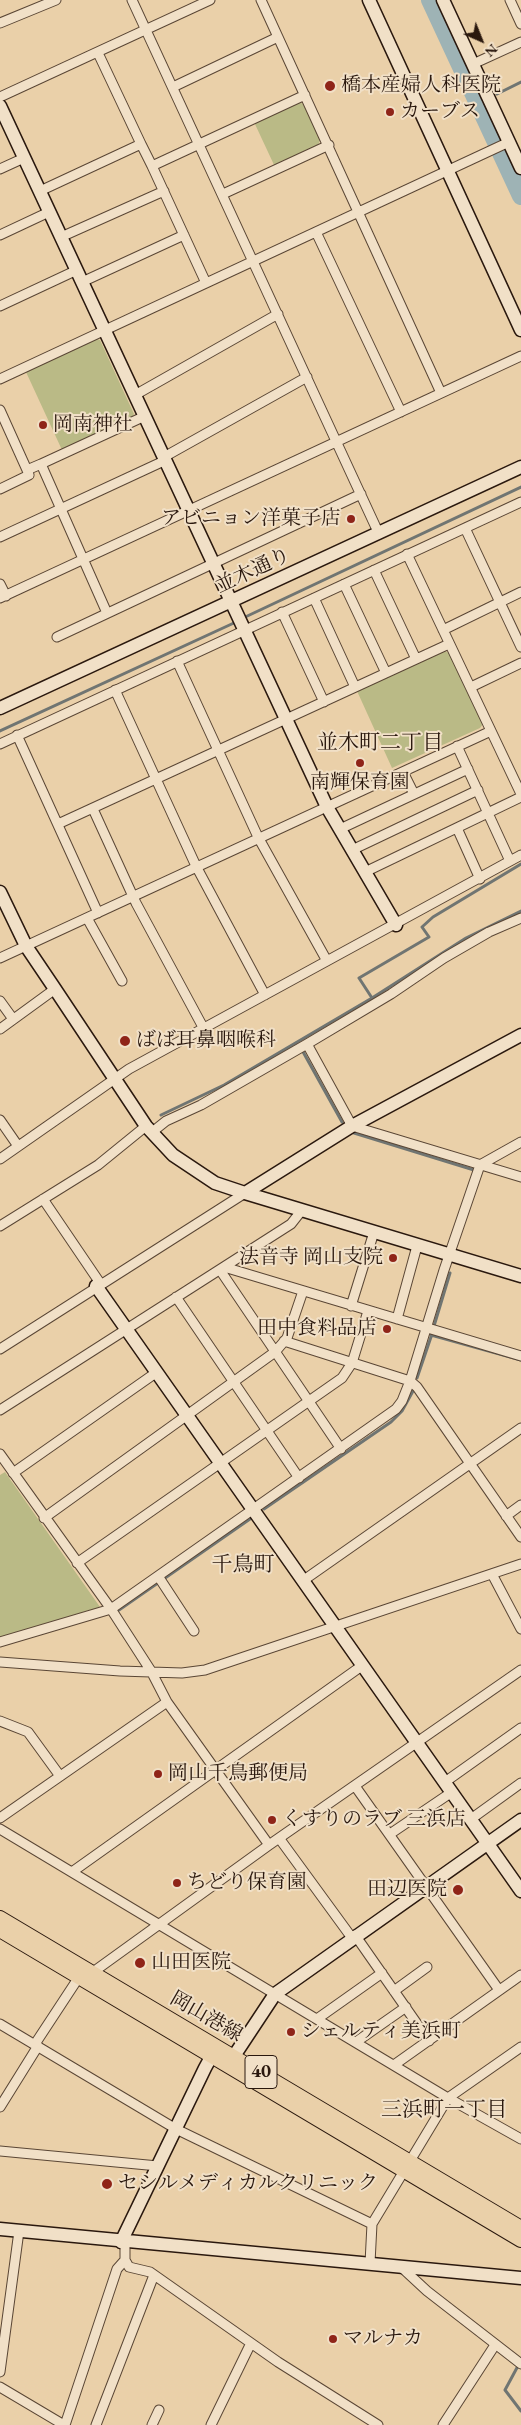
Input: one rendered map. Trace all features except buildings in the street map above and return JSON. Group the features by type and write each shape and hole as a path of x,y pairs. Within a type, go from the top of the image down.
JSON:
{"main road":[{"name":"岡山港線","path":"0,1918 85,1975"},
{"name":"岡山港線","path":"0,1930 85,1975 408,2167 521,2240"},
{"name":"岡山港線","path":"408,2167 521,2228"}],"street":[{"path":"0,23 42,3 56,0"},
{"path":"132,0 200,143 379,534"},
{"path":"0,97 210,0"},
{"path":"261,0 441,393"},
{"path":"369,0 521,330"},
{"path":"443,0 473,64 502,146 521,168"},
{"path":"510,0 521,24"},
{"path":"173,87 278,37"},
{"path":"473,64 521,42"},
{"path":"98,53 206,283"},
{"path":"152,166 305,95"},
{"path":"0,106 327,807 396,925"},
{"path":"40,191 141,144"},
{"path":"223,194 329,146"},
{"path":"0,378 502,146"},
{"path":"0,170 24,158"},
{"path":"61,237 164,191"},
{"path":"0,235 49,212"},
{"path":"316,232 401,412"},
{"path":"0,306 184,235"},
{"path":"135,395 278,314"},
{"path":"0,584 3,597 521,356"},
{"path":"0,537 165,459 307,377"},
{"path":"0,410 29,475 0,489"},
{"path":"28,470 145,416"},
{"path":"0,435 10,431"},
{"path":"41,464 107,614"},
{"name":"並木通り","path":"0,708 239,617 379,534 521,467"},
{"path":"57,637 361,494"},
{"path":"0,744 177,661 239,617 282,612 521,502"},
{"path":"465,528 521,647"},
{"path":"366,872 521,796 407,554"},
{"path":"374,570 416,659"},
{"path":"344,584 386,673"},
{"path":"443,630 521,592"},
{"path":"314,598 355,687"},
{"path":"282,612 324,702"},
{"path":"58,824 449,644"},
{"path":"177,661 258,837 327,961"},
{"path":"470,687 521,664"},
{"path":"115,690 196,866 265,995"},
{"path":"0,958 258,837 491,731"},
{"path":"17,736 98,913"},
{"path":"458,746 510,861"},
{"path":"340,829 468,769"},
{"path":"403,772 414,794"},
{"path":"352,850 478,790"},
{"path":"93,808 133,897 204,1029"},
{"path":"456,828 480,879"},
{"path":"0,1159 129,1069 396,925 521,855"},
{"path":"0,892 26,946 149,1129 173,1155 215,1183 417,1246 521,1276"},
{"path":"87,918 122,981"},
{"path":"0,1226 98,1165 149,1129 201,1105 307,1044 444,958 489,932 521,918"},
{"path":"0,1028 55,990"},
{"path":"0,1001 13,1019"},
{"path":"0,1349 98,1285 352,1126 521,1035"},
{"path":"307,1044 352,1126 521,1178"},
{"path":"0,1120 18,1146"},
{"path":"0,1642 111,1609 160,1579 254,1509 396,1409 402,1401 410,1381 480,1165 521,1142"},
{"path":"43,1199 157,1372 521,1891"},
{"path":"0,1410 292,1224 302,1210"},
{"path":"352,1306 374,1232"},
{"path":"397,1319 417,1246"},
{"path":"222,1268 521,1356"},
{"path":"222,1268 275,1352 341,1449"},
{"path":"44,1518 275,1352 284,1342 303,1291"},
{"path":"176,1297 299,1478"},
{"path":"78,1563 342,1378 352,1363 368,1311"},
{"path":"284,1342 410,1381 521,1537"},
{"path":"13,1473 157,1372"},
{"path":"304,1580 521,1428"},
{"path":"0,1454 111,1609 151,1671 167,1702 269,1845"},
{"path":"506,1516 521,1505"},
{"path":"0,1662 120,1671 182,1673 205,1670 521,1564"},
{"path":"492,1574 521,1629"},
{"path":"160,1579 194,1631"},
{"path":"72,1872 364,1665"},
{"path":"0,2107 36,2045 85,1975 521,1670"},
{"path":"0,1818 167,1702"},
{"path":"0,1722 28,1732 60,1776"},
{"path":"390,1834 521,1728"},
{"path":"471,1819 521,1783"},
{"path":"355,1786 499,1990"},
{"path":"378,2425 251,2343 154,2274 130,2267 125,2260 123,2242 176,2129 223,2057 275,1994 521,1820"},
{"path":"0,1829 448,2098 521,2138"},
{"path":"279,1838 382,1973 429,2040"},
{"path":"394,1991 427,1967"},
{"path":"317,2019 382,1973"},
{"path":"394,2065 521,1975"},
{"path":"356,2042 406,2007"},
{"path":"0,2024 176,2129 372,2224"},
{"path":"370,2263 372,2224 448,2098 521,2047"},
{"path":"0,2150 158,2166"},
{"path":"0,2229 521,2278"},
{"path":"0,2372 19,2231"},
{"path":"0,2387 64,2425 117,2269 125,2260"},
{"path":"400,2266 427,2291 520,2364"},
{"path":"96,2425 154,2274"},
{"path":"212,2425 251,2343"},
{"path":"443,2425 494,2345"},
{"path":"152,2425 159,2410"}],"green space":[{"path":"297,101 303,104 320,140 318,146 275,167 254,122"},
{"path":"97,339 100,340 134,414 132,418 62,450 26,372"},
{"path":"445,651 449,653 483,724 480,728 392,768 357,691"},
{"path":"5,1472 100,1607 0,1637 0,1475"}],"waterway":[{"path":"430,0 521,196"},
{"path":"497,94 521,82"},
{"path":"477,102 481,101"},
{"path":"241,619 521,487"},
{"path":"0,731 236,622"},
{"path":"161,1115 224,1085 372,998 359,978 429,937 422,927 433,917 521,864"},
{"path":"372,998 466,938 521,911"},
{"path":"302,1050 342,1122"},
{"path":"354,1133 474,1170"},
{"path":"434,1326 450,1273"},
{"path":"417,1378 432,1334"},
{"path":"431,1335 521,1360"},
{"path":"264,1509 391,1422 402,1411 413,1391"},
{"path":"119,1610 250,1519"},
{"path":"519,2364 505,2390 521,2411"}],"place":[{"name":"橋本産婦人科医院","path":"330,86"},
{"name":"カーブス","path":"390,112"},
{"name":"岡南神社","path":"43,425"},
{"name":"アビニョン洋菓子店","path":"351,519"},
{"name":"南輝保育園","path":"360,763"},
{"name":"ばば耳鼻咽喉科","path":"125,1041"},
{"name":"法音寺 岡山支院","path":"393,1258"},
{"name":"田中食料品店","path":"387,1329"},
{"name":"岡山千鳥郵便局","path":"158,1774"},
{"name":"くすりのラブ 三浜店","path":"272,1820"},
{"name":"ちどり保育園","path":"177,1883"},
{"name":"田辺医院","path":"458,1890"},
{"name":"山田医院","path":"140,1963"},
{"name":"シェルティ美浜町","path":"291,2032"},
{"name":"セシルメディカルクリニック","path":"107,2184"},
{"name":"マルナカ","path":"333,2339"}],"district":[{"name":"並木町二丁目","path":"380,743"},
{"name":"千鳥町","path":"243,1565"},
{"name":"三浜町一丁目","path":"444,2110"}]}
